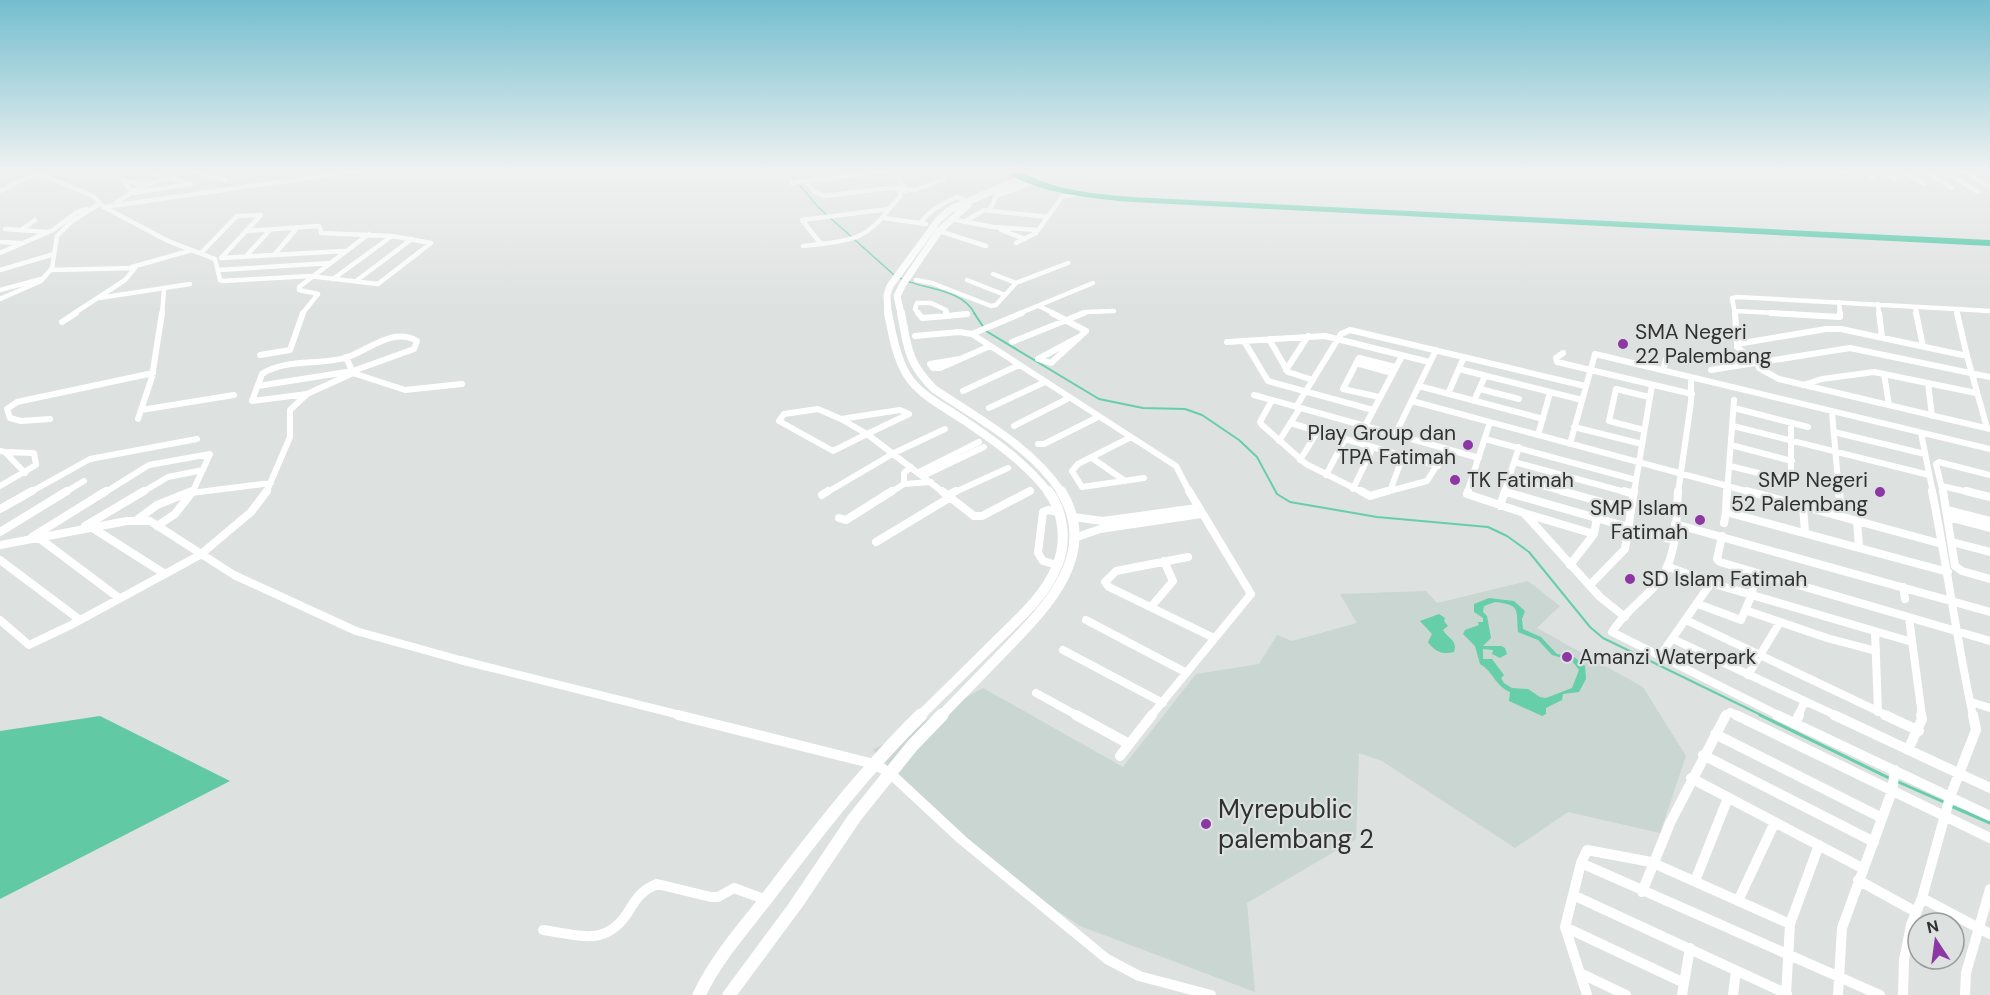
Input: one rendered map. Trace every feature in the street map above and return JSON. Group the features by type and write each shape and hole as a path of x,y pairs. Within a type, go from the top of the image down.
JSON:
{"highway":[{"path":"1502,217 1990,241"},
{"path":"1518,217 1664,225"}],"street":[{"path":"0,253 49,232 69,217"},
{"path":"0,299 46,277 51,270 57,236 80,217"},
{"path":"122,217 192,250 218,258 346,251"},
{"path":"201,253 236,217"},
{"path":"246,231 318,226 320,233 392,236 431,243 378,284 311,276 220,280 218,258 259,217"},
{"path":"817,217 801,221 821,244"},
{"path":"729,995 795,906 855,817 933,724 1045,609 1057,594 1070,567 1077,537 1073,517 1058,484 1048,470 934,389 914,366 910,339 899,313 897,296 902,280 902,269 913,254 928,217"},
{"path":"803,246 858,238 872,231 883,218 925,226 941,217"},
{"path":"964,222 970,217"},
{"path":"1016,243 1036,233 1048,217"},
{"path":"21,230 34,219"},
{"path":"699,995 728,946 764,898 874,764 1011,626 1036,598 1057,565 1062,537 1059,512 1038,478 1022,462 999,445 983,442 909,379 903,369 887,300 889,288 911,273 939,231 951,219 993,227 1037,230"},
{"path":"993,227 1025,239"},
{"path":"274,255 297,228"},
{"path":"5,229 49,232"},
{"path":"246,256 270,230"},
{"path":"939,231 986,246"},
{"path":"260,355 290,350 303,313 318,294 298,288 369,234"},
{"path":"333,279 392,236"},
{"path":"356,281 412,239"},
{"path":"0,242 22,243"},
{"path":"51,270 132,267 192,250"},
{"path":"913,254 922,255"},
{"path":"0,270 54,255"},
{"path":"902,280 932,283 987,306 996,305 1016,283 1068,262"},
{"path":"218,270 331,263"},
{"path":"62,322 124,280 134,270 132,267"},
{"path":"911,273 916,280"},
{"path":"993,274 1016,283"},
{"path":"0,290 46,277"},
{"path":"967,280 1005,296"},
{"path":"910,339 975,333 1093,283"},
{"path":"96,298 164,290 190,284"},
{"path":"13,286 16,293"},
{"path":"138,419 153,373 159,343 164,290"},
{"path":"1988,428 1779,379 1758,366 1736,344 1736,311 1732,298 1990,311"},
{"path":"916,311 919,302 931,303 946,310 947,317"},
{"path":"1839,302 1841,329"},
{"path":"1878,304 1882,338"},
{"path":"1039,306 1086,331 1038,359 1051,363 1079,336"},
{"path":"1915,306 1923,346"},
{"path":"1956,309 1974,375 1976,393 1988,428"},
{"path":"899,313 916,311"},
{"path":"916,311 922,318 967,314"},
{"path":"1012,342 1086,312 1114,311"},
{"path":"1736,311 1840,317"},
{"path":"1736,344 1826,329 1841,329 1967,356"},
{"path":"1279,441 1305,392 1345,331 1355,330 1585,386"},
{"path":"975,333 990,346 1176,466 1199,511 1251,594 1185,672 1120,756"},
{"path":"399,336 410,337 417,341 414,349 353,372 307,394 252,402 262,374 266,370 346,357 399,336"},
{"path":"1286,370 1308,336"},
{"path":"1227,342 1308,336 1338,339 1429,362"},
{"path":"1269,339 1288,372 1313,380"},
{"path":"1244,341 1266,380 1373,410"},
{"path":"960,359 990,346"},
{"path":"1395,435 1436,350"},
{"path":"1714,372 1833,353 1864,351 1990,379"},
{"path":"1563,353 1556,358 1556,362 1692,394"},
{"path":"1570,444 1594,354 1990,449"},
{"path":"1365,426 1402,356"},
{"path":"346,357 353,372"},
{"path":"1449,394 1464,357"},
{"path":"1379,397 1343,389 1359,358 1394,370"},
{"path":"1663,370 1666,359"},
{"path":"963,392 1019,365"},
{"path":"1459,369 1582,400"},
{"path":"258,386 353,372 405,390 462,384"},
{"path":"1802,386 1822,379 1874,372 1976,393"},
{"path":"50,419 16,420 10,418 6,409 17,402 153,373"},
{"path":"1884,374 1888,405"},
{"path":"1474,401 1485,376"},
{"path":"1691,377 1692,394 1679,473 1669,567 1650,594 1612,630 1614,634 1795,724 1894,780 1948,806 1990,816"},
{"path":"989,408 1045,382"},
{"path":"1928,383 1932,416"},
{"path":"1590,585 1625,549 1652,385"},
{"path":"1419,386 1543,419"},
{"path":"1514,412 1524,386"},
{"path":"1480,389 1519,399"},
{"path":"1644,430 1609,421 1616,389 1649,397"},
{"path":"1538,435 1550,393"},
{"path":"0,620 30,645 200,555 257,507 272,483 290,437 290,410 307,394"},
{"path":"141,410 234,395"},
{"path":"1254,395 1479,458"},
{"path":"1014,426 1069,398"},
{"path":"1272,400 1260,422 1279,441 1300,460 1370,496 1427,481 1447,449"},
{"path":"1412,401 1942,544"},
{"path":"1724,523 1734,404 1808,427"},
{"path":"841,419 900,410 909,412 907,416 867,434 833,451 779,421 784,414 818,409 841,419 867,434 894,453 974,516 982,516 1031,491"},
{"path":"1832,412 1841,515"},
{"path":"1038,444 1044,444 1098,417"},
{"path":"1490,422 1467,494 1594,534"},
{"path":"1290,423 1438,466"},
{"path":"1730,466 1791,481 1791,423"},
{"path":"1733,426 1929,475"},
{"path":"1574,428 1642,444"},
{"path":"822,495 894,453 945,429"},
{"path":"1300,460 1318,431"},
{"path":"1834,432 1925,454"},
{"path":"1916,911 1948,806 1976,730 1955,631 1948,572 1921,433"},
{"path":"1131,437 1073,468 1081,486 1144,478"},
{"path":"0,509 90,459 197,439"},
{"path":"1326,475 1345,439"},
{"path":"1485,439 1636,480"},
{"path":"921,474 983,442"},
{"path":"1731,445 1792,461"},
{"path":"1353,489 1373,447"},
{"path":"1500,506 1519,447"},
{"path":"3,451 25,472"},
{"path":"0,486 36,465 34,453 3,451"},
{"path":"27,540 153,463 210,454 193,491 175,514 158,526"},
{"path":"1390,490 1403,456"},
{"path":"1022,462 1032,457"},
{"path":"1092,458 1125,481"},
{"path":"1514,462 1633,494"},
{"path":"1990,475 1939,462 1936,464 1948,513 1955,566 1990,579"},
{"path":"904,484 903,473 911,467"},
{"path":"876,542 948,497 1008,468"},
{"path":"80,530 168,477 203,470"},
{"path":"1509,477 1631,510"},
{"path":"0,532 84,481"},
{"path":"839,518 846,520 904,484 931,482"},
{"path":"138,520 157,505 193,491 272,483"},
{"path":"1942,486 1990,497"},
{"path":"1506,492 1673,540"},
{"path":"1803,506 1804,532"},
{"path":"1057,565 1043,561 1038,553 1043,513 1048,510 1059,512"},
{"path":"1073,517 1103,521 1199,511"},
{"path":"1077,537 1089,532 1199,511"},
{"path":"1726,512 1948,572"},
{"path":"1524,513 1600,597 1625,617"},
{"path":"1948,513 1990,521"},
{"path":"1948,513 1990,528"},
{"path":"1570,565 1594,534 1597,518"},
{"path":"0,545 91,527 146,520 234,575 356,631 438,654 874,764 891,774 962,840 1107,959 1139,976 1211,995"},
{"path":"1088,520 1089,532"},
{"path":"1857,521 1859,547"},
{"path":"1675,524 1990,612"},
{"path":"91,527 165,574"},
{"path":"1722,536 1718,561 1990,641"},
{"path":"39,538 119,598"},
{"path":"1952,542 1990,552"},
{"path":"1188,557 1116,571 1105,582 1108,587 1214,638"},
{"path":"0,560 80,620"},
{"path":"1151,607 1173,581 1164,561"},
{"path":"1669,567 1711,583 1912,642"},
{"path":"1698,604 1739,621 1752,594 1755,573"},
{"path":"1660,656 1711,583"},
{"path":"1903,587 1905,599"},
{"path":"1745,610 1876,651"},
{"path":"1908,750 1919,731 1922,718 1909,618"},
{"path":"1086,620 1185,672"},
{"path":"1686,621 1919,731"},
{"path":"1748,675 1780,622"},
{"path":"1875,631 1878,712"},
{"path":"1673,639 1990,788"},
{"path":"1063,650 1162,703"},
{"path":"1036,693 1129,744"},
{"path":"1795,724 1804,701"},
{"path":"1971,702 1990,708"},
{"path":"1642,891 1651,862 1691,778 1727,713 1730,712 1894,780 1948,806 1990,838"},
{"path":"1715,734 1882,818"},
{"path":"1703,755 1769,791 1874,842"},
{"path":"1691,778 1862,868"},
{"path":"1838,995 1842,928 1894,780"},
{"path":"1695,881 1728,798"},
{"path":"1738,901 1775,822"},
{"path":"1573,895 1786,995 1790,924 1819,845"},
{"path":"1587,995 1565,927 1581,863 1589,850 1651,862 1790,924"},
{"path":"1581,863 1880,995"},
{"path":"1858,880 1914,911"},
{"path":"543,930 589,935 608,933 618,926 641,892 648,886 657,884 711,897 718,897 734,888 764,898"},
{"path":"1965,995 1966,973 1988,903 1990,889"},
{"path":"1922,898 1990,934"},
{"path":"1565,927 1684,983"},
{"path":"1682,995 1690,948"},
{"path":"1903,995 1906,952"},
{"path":"1733,995 1736,971"},
{"path":"1580,973 1626,995"}],"shaded area":[{"path":"1528,581 1560,606 1537,628 1643,687 1686,756 1660,833 1568,812 1515,848 1382,761 1359,753 1356,839 1247,903 1255,992 1080,926 966,849 873,750 983,688 1123,767 1196,674 1259,664 1277,635 1292,641 1357,623 1340,594 1426,591 1437,603"},
{"name":"Amanzi Waterpark","path":"1489,598 1514,601 1525,611 1522,619 1523,629 1541,637 1557,654 1573,656 1585,666 1586,679 1579,692 1563,694 1562,700 1546,708 1546,714 1542,716 1509,701 1510,692 1480,664 1475,646 1463,634 1465,630 1479,625 1478,622 1483,622 1483,618 1474,612 1474,604","holes":["1495,602 1509,605 1516,610 1518,632 1538,640 1552,655 1572,661 1579,670 1572,688 1546,698 1528,689 1512,688 1504,683 1501,678 1504,675 1492,659 1483,659 1483,649 1493,650 1492,654 1500,658 1507,654 1505,648 1501,646 1483,646 1491,638 1487,616 1483,612 1484,606"]},
{"path":"1439,614 1445,618 1444,621 1448,626 1443,630 1454,642 1454,652 1440,652 1428,642 1432,634 1420,621"},
{"path":"100,716 230,781 0,899 0,731"}],"waterway":[{"path":"830,217 893,274 949,293 968,305 975,314"},
{"path":"974,313 986,331 1099,399 1143,408 1185,409 1202,415 1239,440 1257,457 1277,494 1290,502 1377,517 1488,527 1507,536 1529,552 1590,627 1603,638 1763,716"},
{"path":"1760,715 1891,779"},
{"path":"1896,781 1946,803"},
{"path":"1951,806 1990,823"}],"place":[{"name":"SMA Negeri 22 Palembang","path":"1623,344"},
{"name":"Play Group dan TPA Fatimah","path":"1468,445"},
{"name":"TK Fatimah","path":"1455,480"},
{"name":"SMP Negeri 52 Palembang","path":"1880,492"},
{"name":"SMP Islam Fatimah","path":"1700,520"},
{"name":"SD Islam Fatimah","path":"1630,579"},
{"name":"Amanzi Waterpark","path":"1567,657"},
{"name":"Myrepublic palembang 2","path":"1206,824"}]}
